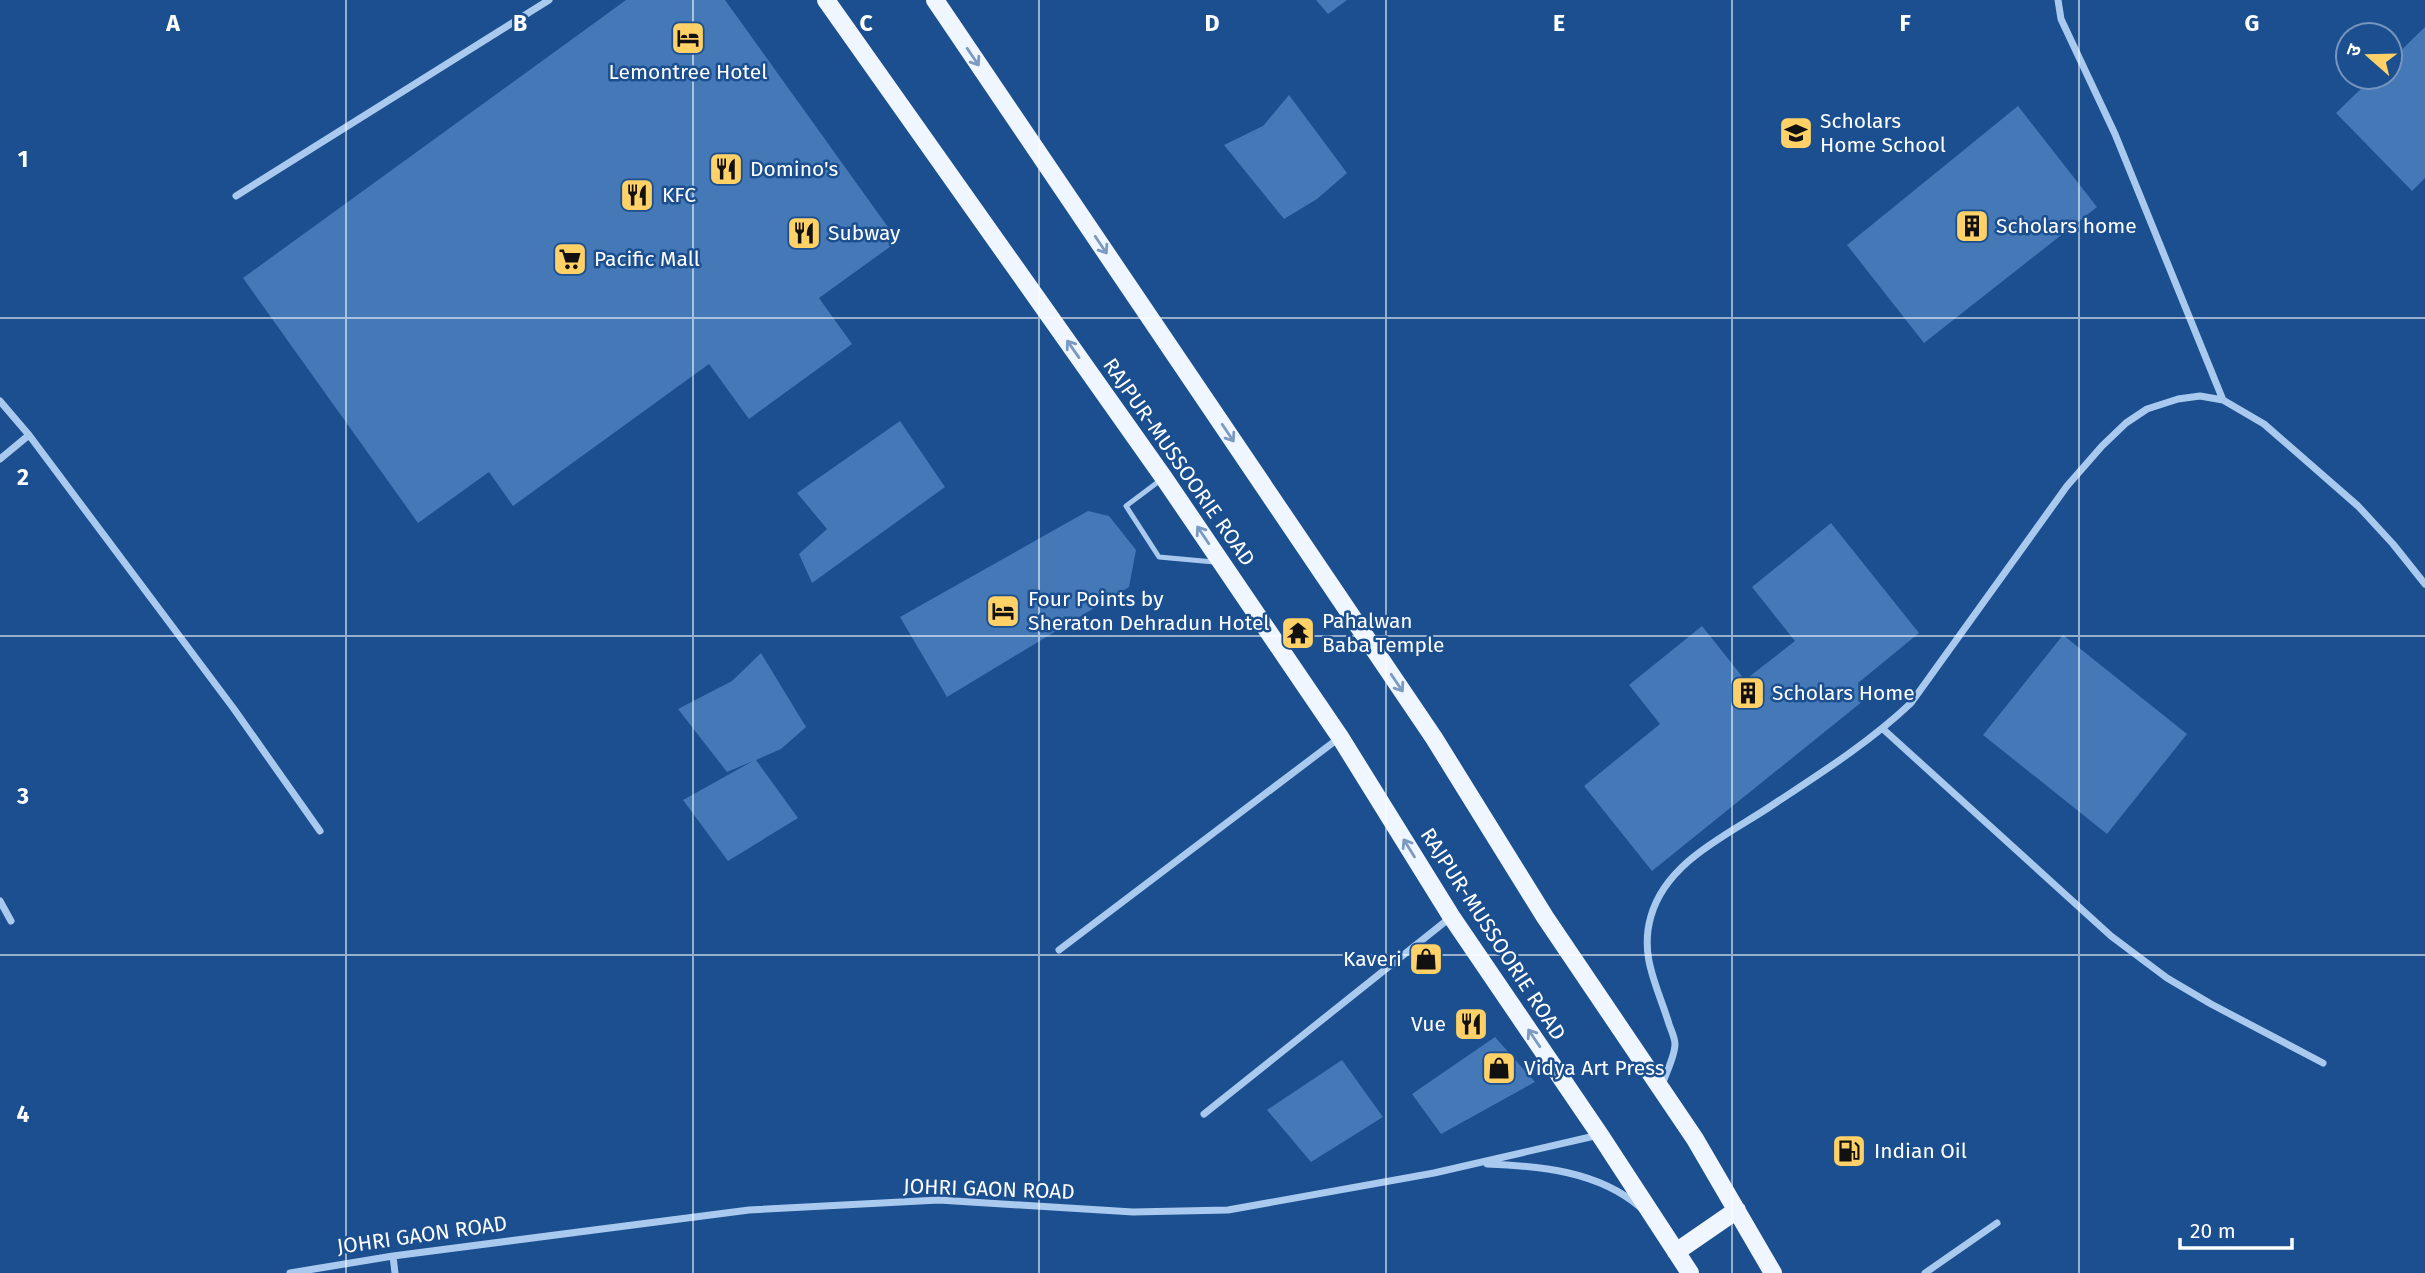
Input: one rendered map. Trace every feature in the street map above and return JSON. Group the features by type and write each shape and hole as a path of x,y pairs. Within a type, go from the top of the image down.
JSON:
{"main road":[{"name":"RAJPUR-MUSSOORIE ROAD","path":"826,0 1164,478 1340,737 1451,916 1690,1273"},
{"path":"935,0 1434,738 1545,917 1695,1139 1773,1273"},
{"path":"1676,1252 1737,1210"}],"street":[{"path":"236,196 549,0"},
{"path":"2058,0 2061,19 2115,134 2223,400"},
{"path":"1661,1089 1675,1044 1651,978 1647,945 1650,917 1662,891 1686,863 1710,844 1772,806 1883,729 1911,703 2067,486 2126,423 2147,409 2178,399 2200,396 2223,400 2264,424 2358,506 2425,584"},
{"path":"0,401 29,435 234,709 320,831"},
{"path":"0,459 29,435"},
{"path":"1883,729 2111,936 2167,978 2323,1063"},
{"path":"1059,950 1340,737"},
{"path":"0,901 11,921"},
{"path":"1204,1114 1451,916"},
{"name":"JOHRI GAON ROAD","path":"290,1273 393,1256 749,1210 939,1200 1133,1212 1228,1210 1434,1173 1600,1135"},
{"path":"1475,1164 1538,1166 1583,1178 1621,1192 1655,1220"},
{"path":"1925,1273 1997,1223"},
{"path":"393,1256 395,1273"}],"lane":[{"path":"1164,478 1126,506 1159,557 1221,562"}],"building":[{"name":"Pacific Mall","path":"626,0 725,0 898,241 819,298 852,344 749,419 709,364 513,506 489,472 418,523 243,278"},
{"path":"1316,0 1347,0 1328,14"},
{"path":"2425,27 2425,178 2412,191 2336,113 2359,91 2404,91 2404,47"},
{"path":"1289,95 1347,173 1317,199 1284,219 1224,145 1263,126"},
{"name":"Scholars home","path":"2018,106 2097,207 1924,343 1847,245"},
{"path":"900,421 945,487 812,583 799,554 827,529 797,493"},
{"path":"1088,511 1109,516 1136,550 1129,587 947,697 900,617"},
{"name":"Scholars Home","path":"1831,523 1919,633 1858,683 1863,701 1652,871 1584,786 1660,724 1629,685 1702,626 1745,680 1795,641 1752,587"},
{"path":"2063,635 2187,734 2107,834 1983,735"},
{"path":"761,653 806,727 781,749 756,760 798,818 728,861 683,800 753,761 727,772 678,709 732,681"},
{"path":"1495,1037 1535,1082 1441,1134 1412,1094"},
{"path":"1342,1060 1383,1117 1311,1162 1267,1110"}],"place":[{"name":"Lemontree Hotel","path":"688,38"},
{"name":"Scholars Home School","path":"1796,133"},
{"name":"Domino's","path":"726,169"},
{"name":"KFC","path":"637,195"},
{"name":"Scholars home","path":"1972,226"},
{"name":"Subway","path":"804,233"},
{"name":"Pacific Mall","path":"570,259"},
{"name":"Four Points by Sheraton Dehradun Hotel","path":"1003,611"},
{"name":"Pahalwan Baba Temple","path":"1298,633"},
{"name":"Scholars Home","path":"1748,693"},
{"name":"Kaveri","path":"1426,959"},
{"name":"Vue","path":"1471,1024"},
{"name":"Vidya Art Press","path":"1499,1068"},
{"name":"Indian Oil","path":"1849,1151"}]}
